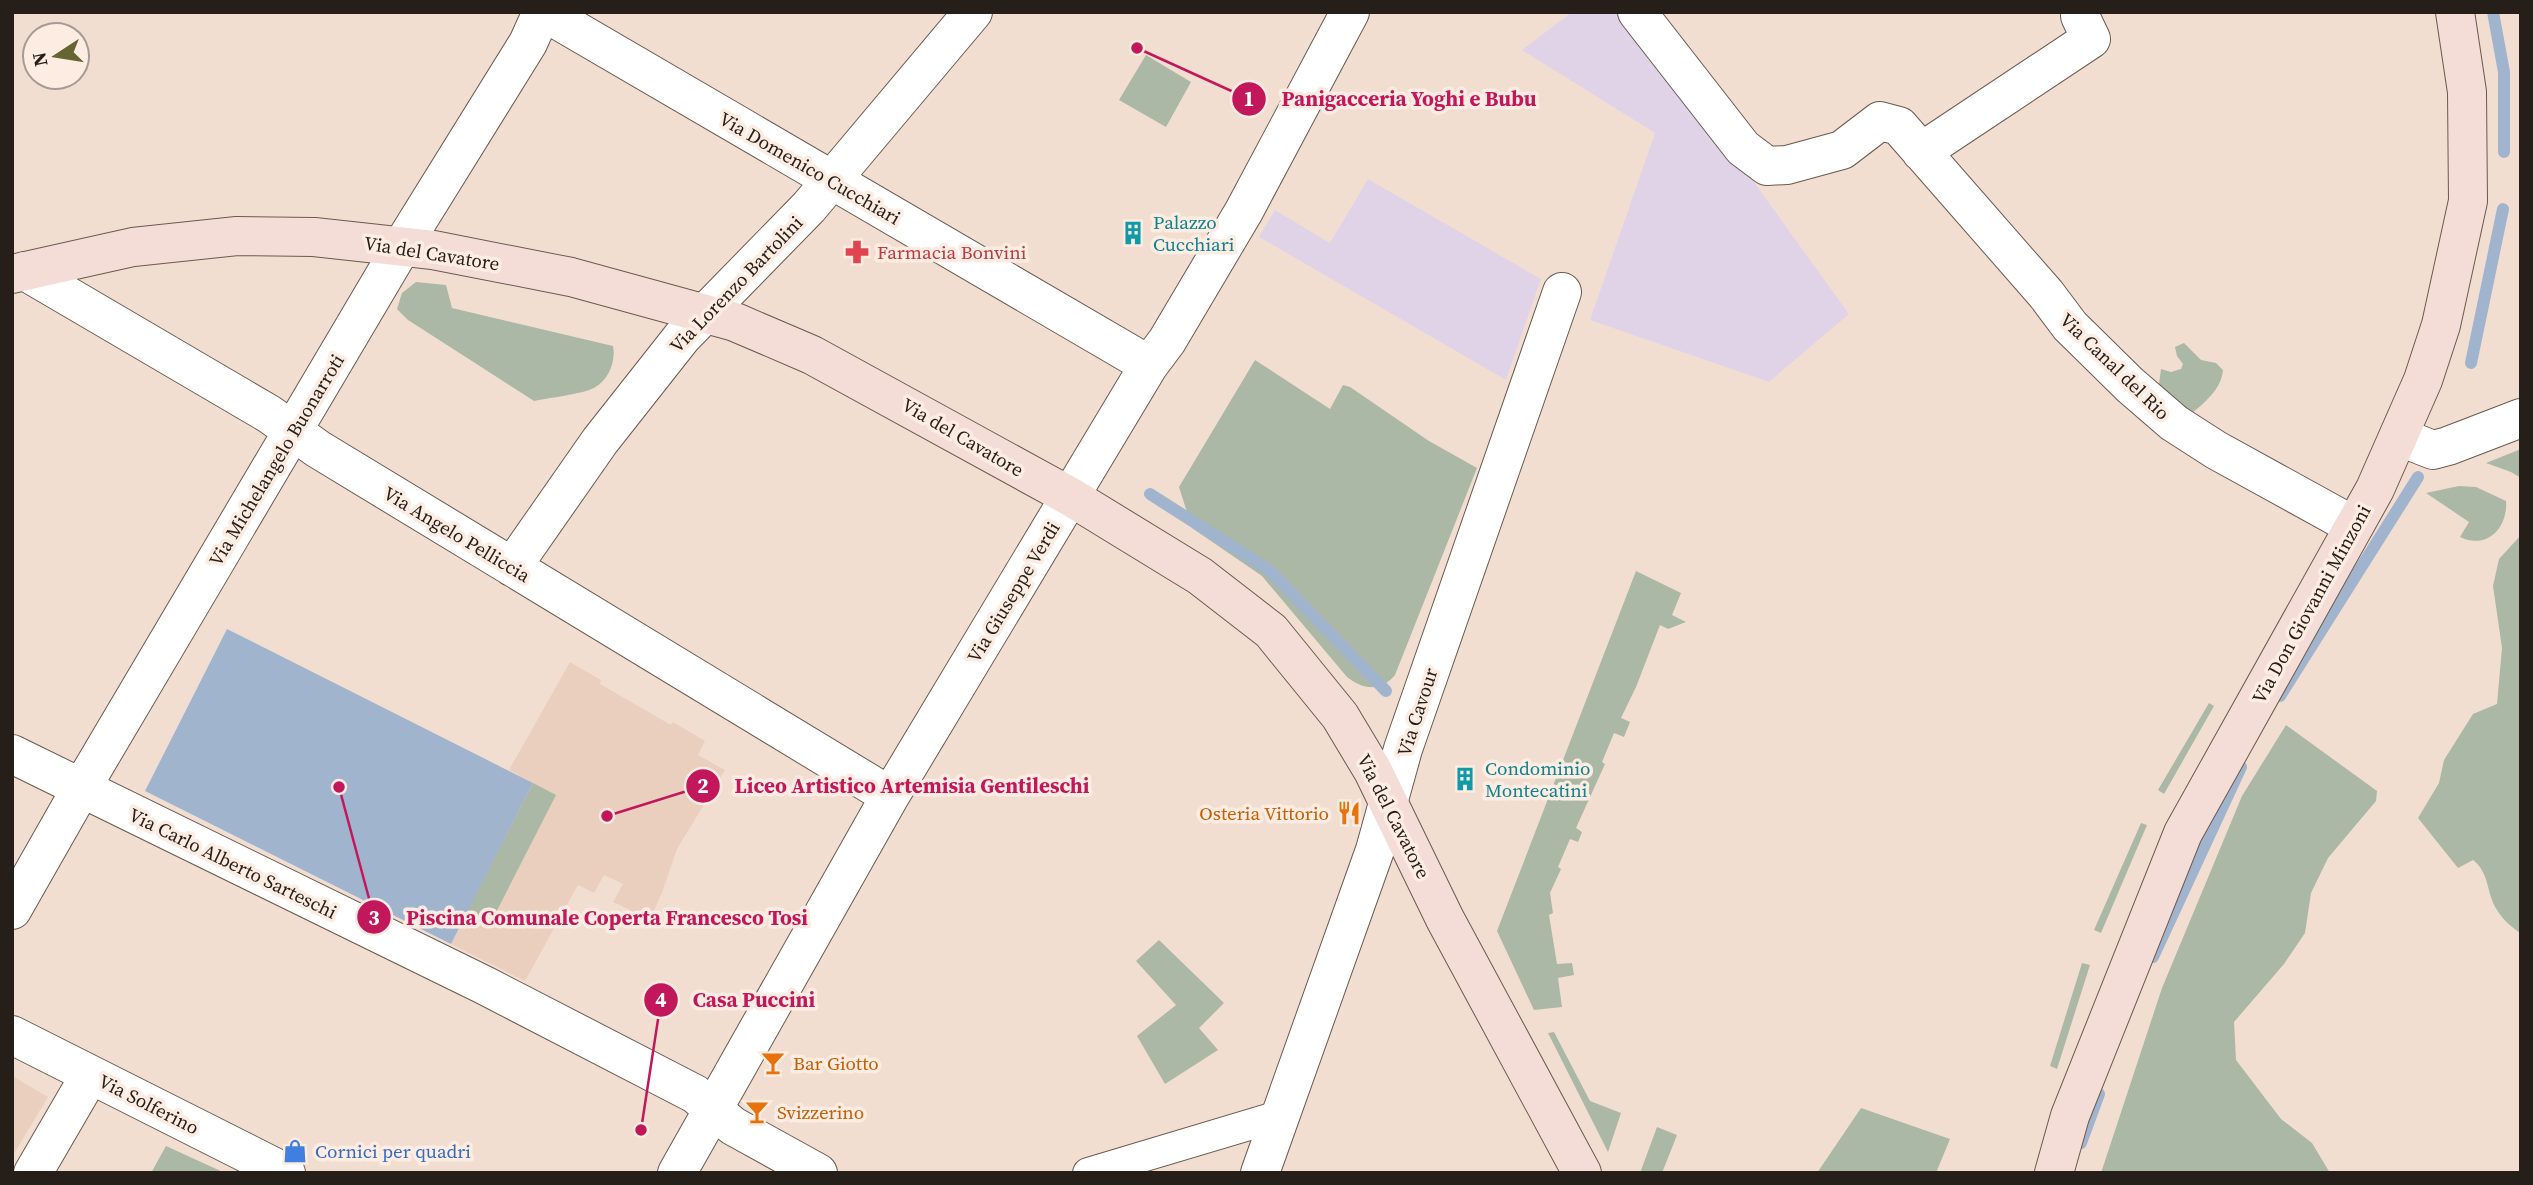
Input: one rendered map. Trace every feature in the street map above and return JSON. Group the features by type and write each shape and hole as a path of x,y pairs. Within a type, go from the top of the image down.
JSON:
{"main road":[{"name":"Via Don Giovanni Minzoni","path":"2054,1173 2070,1116 2183,833 2375,489 2423,380 2441,325 2468,201 2468,92 2455,12"},
{"name":"Via del Cavatore","path":"19,272 133,247 237,236 314,237 402,246 571,277 735,322 812,355 1071,497 1200,576 1272,631 1340,716 1389,804 1446,919 1582,1173"}],"street":[{"name":"Via Domenico Cucchiari","path":"543,12 1149,365"},
{"name":"Via Michelangelo Buonarroti","path":"12,911 82,787 402,246 521,55 543,12"},
{"name":"Via Lorenzo Bartolini","path":"512,566 600,441 682,337 809,207 973,12"},
{"name":"Via Giuseppe Verdi","path":"677,1173 890,796 1244,211 1350,12"},
{"name":"Via Canal del Rio","path":"1637,12 1742,148 1767,166 1787,165 1842,150 1880,121 1899,126 2046,294 2070,326 2130,386 2174,423 2216,450 2354,526"},
{"path":"1921,152 2091,39 2080,16 2081,12"},
{"name":"Via Angelo Pelliccia","path":"19,272 269,414 292,433 890,796"},
{"name":"Via Cavour","path":"1261,1173 1389,804 1403,749 1562,292"},
{"path":"2400,437 2433,450 2521,418"},
{"name":"Via Carlo Alberto Sarteschi","path":"12,754 484,985 695,1094 733,1126 818,1173"},
{"name":"Via Solferino","path":"12,1035 286,1173"},
{"path":"33,1173 90,1075"},
{"path":"1088,1173 1282,1115"}],"shaded area":[{"path":"1572,12 1622,12 1738,160 1849,314 1769,382 1590,320 1655,133 1522,50"},
{"path":"1368,179 1541,279 1506,380 1259,237 1275,210 1330,243"},
{"path":"570,662 601,680 600,684 671,725 673,722 705,741 698,755 725,770 677,849 650,920 613,902 623,884 604,875 594,893 578,885 525,981 451,944 533,783 509,770"},
{"path":"12,1076 48,1097 12,1157"}],"green space":[{"path":"1146,55 1191,82 1166,127 1119,100"},
{"path":"416,282 446,285 452,308 613,346 610,370 604,380 594,388 534,401 408,320 397,309 402,293"},
{"path":"2184,343 2201,360 2216,363 2223,370 2216,390 2191,414 2156,387 2161,369 2171,372 2181,369 2183,364 2175,347"},
{"path":"1255,360 1330,409 1343,385 1350,387 1429,441 1477,468 1395,675 1378,687 1359,685 1347,677 1262,576 1192,528 1179,487"},
{"path":"2521,449 2521,478 2486,463"},
{"path":"2459,486 2476,487 2506,501 2503,520 2494,534 2479,541 2460,537 2469,522 2426,493"},
{"path":"2521,535 2521,934 2497,910 2478,865 2473,860 2458,868 2418,818 2439,783 2444,760 2473,714 2497,704 2502,648 2493,586 2499,559"},
{"path":"1636,571 1681,593 1672,615 1686,622 1668,629 1660,625 1621,718 1630,722 1624,737 1614,733 1602,762 1605,764 1576,828 1582,832 1578,842 1570,839 1558,867 1561,869 1550,893 1553,913 1549,915 1557,964 1572,963 1574,975 1558,978 1562,1007 1534,1010 1497,931"},
{"path":"2209,703 2214,706 2164,794 2158,790"},
{"path":"2286,725 2377,791 2376,801 2328,858 2311,893 2305,933 2284,964 2234,1022 2236,1060 2281,1119 2312,1143 2330,1173 2101,1173 2162,988 2242,796"},
{"path":"533,783 556,795 489,926 466,913"},
{"path":"2141,823 2147,825 2101,933 2094,930"},
{"path":"1159,940 1224,1003 1199,1028 1218,1050 1165,1084 1137,1036 1176,1005 1136,961"},
{"path":"2082,963 2090,965 2057,1069 2050,1066"},
{"path":"1554,1032 1590,1101 1621,1113 1608,1152 1548,1033"},
{"path":"1861,1108 1950,1139 1936,1173 1817,1173"},
{"path":"1657,1127 1677,1135 1662,1173 1640,1173"},
{"path":"166,1146 225,1173 151,1173"}],"water":[{"path":"227,629 533,783 451,944 145,791"}],"waterway":[{"path":"2493,12 2504,72 2504,152"},
{"path":"2471,363 2503,209"},
{"path":"2280,696 2418,477"},
{"path":"1150,494 1269,570 1386,691"},
{"path":"2153,957 2241,767"},
{"path":"2081,1143 2099,1094"}],"place":[{"name":"Panigacceria Yoghi e Bubu","path":"1137,48"},
{"name":"Palazzo Cucchiari","path":"1133,233"},
{"name":"Farmacia Bonvini","path":"857,252"},
{"name":"Condominio Montecatini","path":"1465,779"},
{"name":"Piscina Comunale Coperta Francesco Tosi","path":"339,787"},
{"name":"Osteria Vittorio","path":"1349,813"},
{"name":"Liceo Artistico Artemisia Gentileschi","path":"607,816"},
{"name":"Bar Giotto","path":"773,1063"},
{"name":"Svizzerino","path":"757,1112"},
{"name":"Casa Puccini","path":"641,1130"},
{"name":"Cornici per quadri","path":"295,1151"}]}
